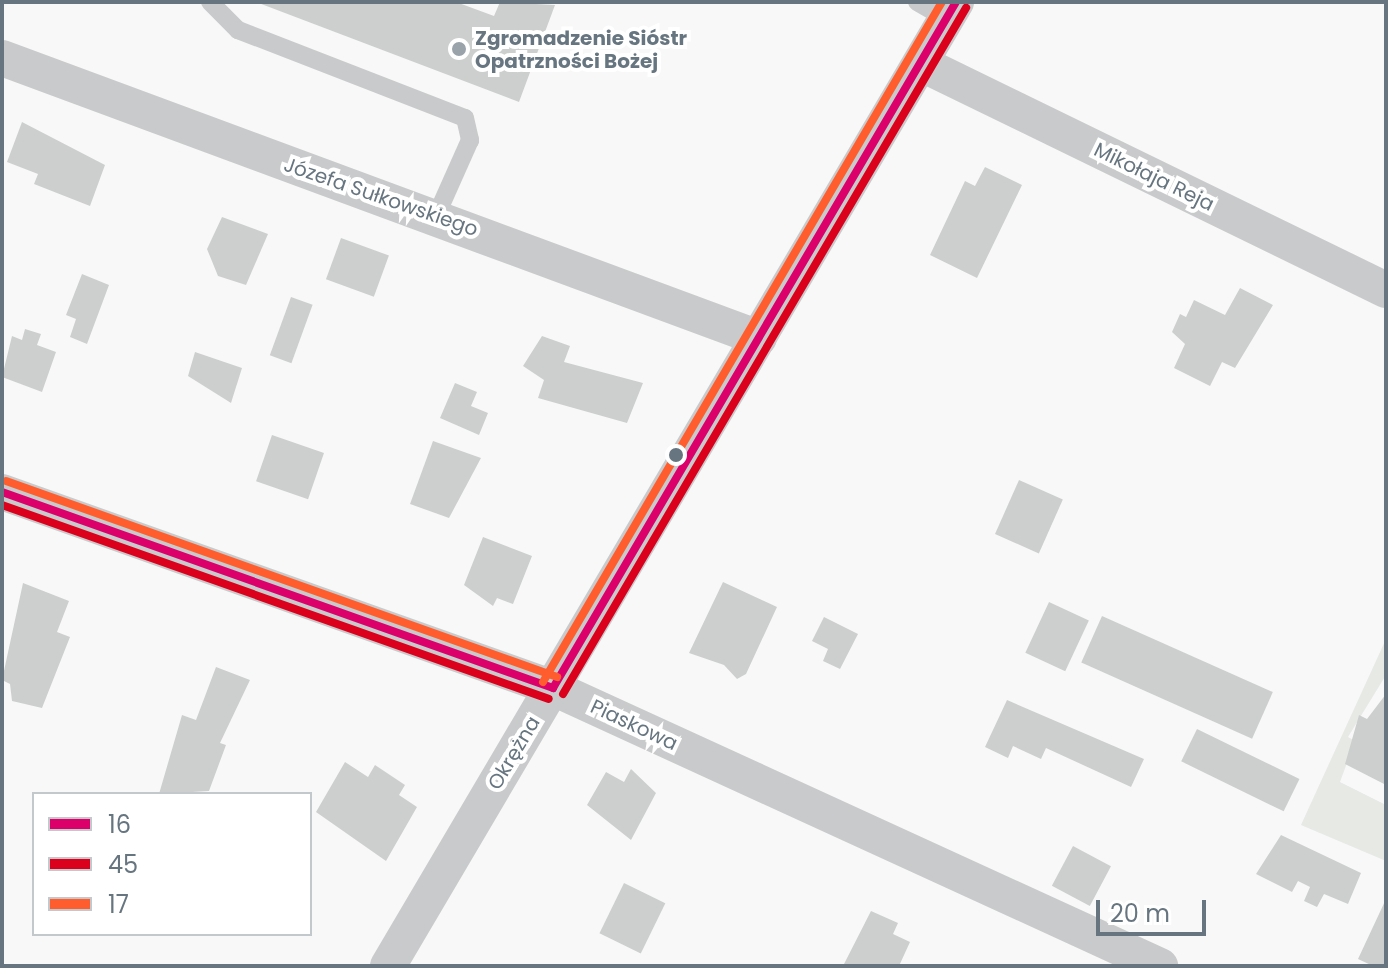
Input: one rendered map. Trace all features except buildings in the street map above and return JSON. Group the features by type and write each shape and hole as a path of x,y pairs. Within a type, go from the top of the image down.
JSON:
{"street":[{"name":"Okrężna","path":"388,966 922,64 940,8"},
{"name":"Józefa Sułkowskiego","path":"2,58 437,214 759,338"},
{"name":"Mikołaja Reja","path":"922,64 1386,290"},
{"name":"Piaskowa","path":"2,492 553,688 1160,966"}],"lane":[{"path":"210,2 238,30 465,118 470,140 437,214"}],"shaded area":[{"path":"1386,639 1386,675 1348,737 1355,741 1340,782 1386,805 1386,861 1301,825"}],"transit line":[{"name":"17","path":"543,682 942,2"},
{"name":"16","path":"553,688 956,2"},
{"name":"45","path":"563,694 966,8"},
{"name":"17","path":"6,481 557,677"},
{"name":"16","path":"2,492 553,688"},
{"name":"45","path":"2,505 549,699"}],"place":[{"name":"Zgromadzenie Sióstr Opatrzności Bożej","path":"459,49"}]}
